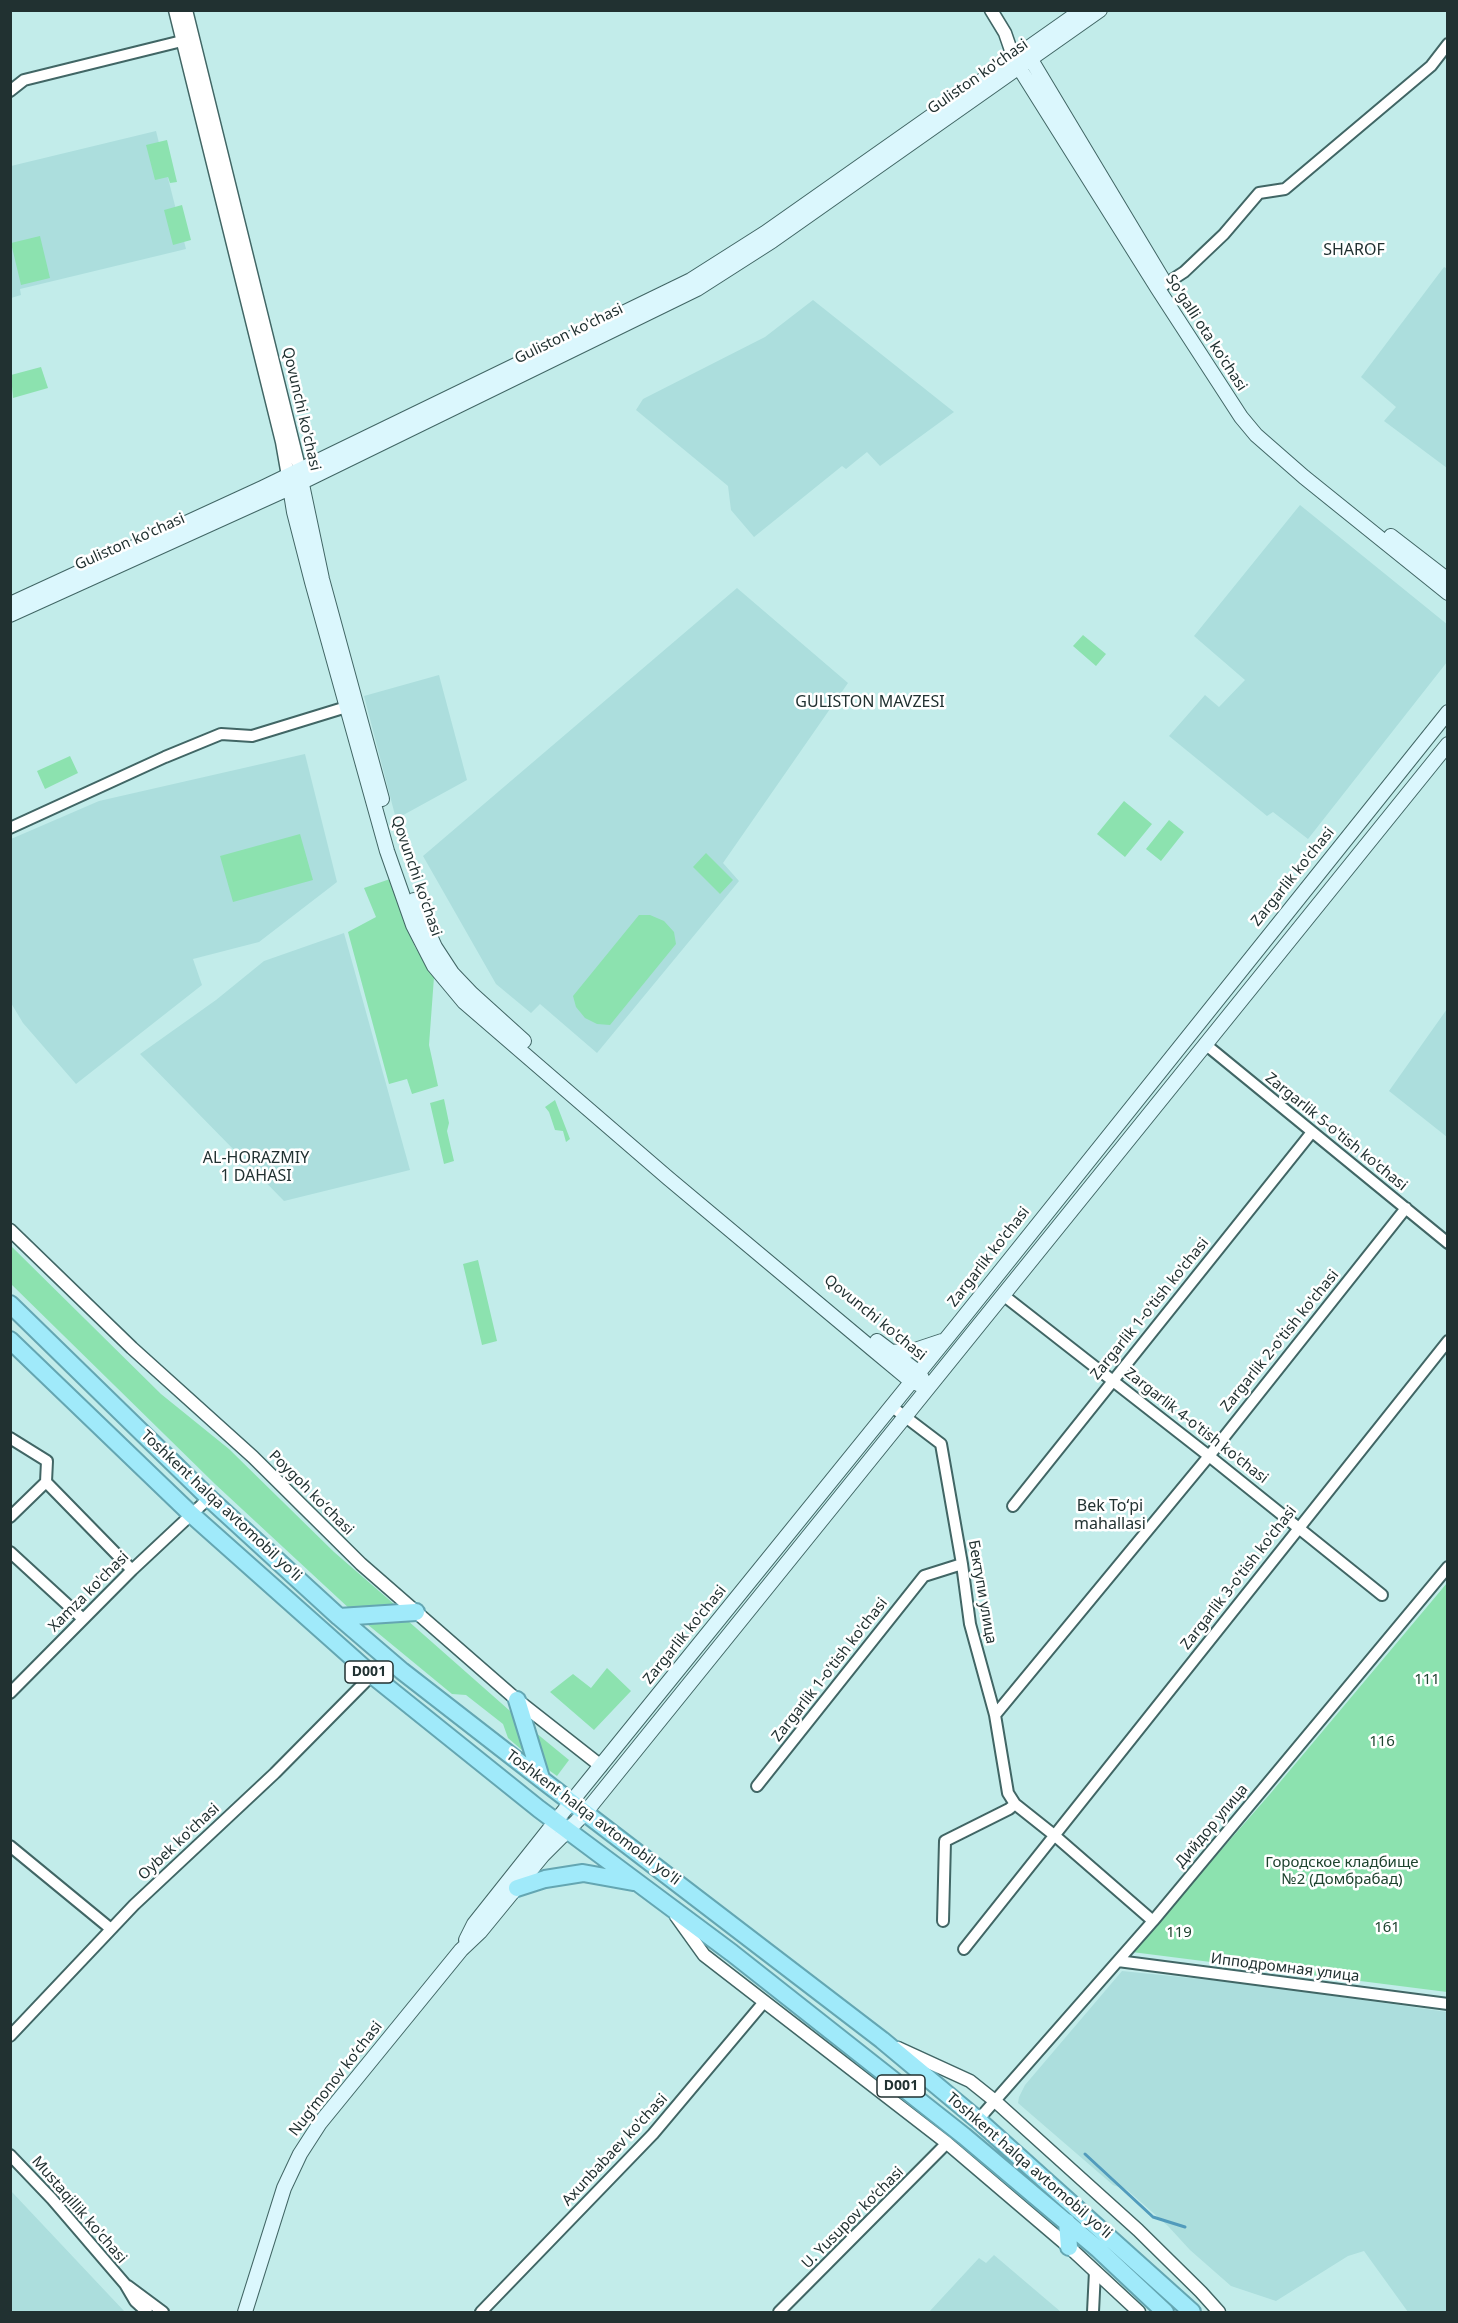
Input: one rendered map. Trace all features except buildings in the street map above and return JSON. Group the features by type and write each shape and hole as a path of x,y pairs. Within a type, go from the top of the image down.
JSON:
{"highway":[{"name":"Toshkent halqa avtomobil yo'li","path":"10,1304 209,1498 339,1617 402,1671 882,2040 978,2120 1192,2313"},
{"name":"Toshkent halqa avtomobil yo'li","path":"10,1340 191,1514 372,1675 561,1826 732,1953 964,2136 1068,2222 1165,2313"},
{"path":"339,1617 417,1612"},
{"path":"517,1700 541,1779"},
{"path":"517,1888 545,1879 583,1873 640,1883"},
{"path":"732,1953 746,1934"},
{"path":"964,2136 978,2120"},
{"path":"1068,2222 1069,2247"}],"main road":[{"name":"Guliston ko'chasi","path":"10,615 295,479 709,269 1017,64 1082,10"},
{"name":"Guliston ko'chasi","path":"1029,55 1100,10"},
{"name":"So'galli ota ko'chasi","path":"1029,55 1228,399 1256,435 1304,477 1448,593"},
{"name":"So'galli ota ko'chasi","path":"1017,64 1162,287 1235,394 1263,429 1309,472 1448,580"},
{"name":"Guliston ko'chasi","path":"10,604 295,479"},
{"name":"Qovunchi ko'chasi","path":"295,479 322,579 387,851 424,950 446,983 464,1002 668,1178 928,1388"},
{"name":"Qovunchi ko'chasi","path":"351,705 399,859 427,932 452,973 579,1091 753,1241 891,1352 914,1377"},
{"name":"Zargarlik ko'chasi","path":"561,1826 571,1802 1448,712"},
{"path":"561,1826 585,1813 1448,744"},
{"path":"1255,951 1266,969"},
{"path":"1246,963 1266,969"},
{"path":"1190,1033 1205,1044"},
{"name":"Zargarlik 4-o'tish ko'chasi","path":"989,1283 1003,1295"},
{"path":"891,1352 915,1350 944,1341"},
{"name":"Nugʻmonov koʻchasi","path":"245,2313 284,2188 306,2143 460,1950 480,1932 517,1888 543,1855 561,1826"},
{"name":"Nugʻmonov koʻchasi","path":"460,1950 474,1924 561,1826"}],"street":[{"name":"Qovunchi ko'chasi","path":"175,10 188,40 295,479"},
{"name":"Qovunchi ko'chasi","path":"186,10 188,40"},
{"name":"So'galli ota ko'chasi","path":"992,10 1005,33 1017,64"},
{"name":"So'galli ota ko'chasi","path":"1005,33 1029,55"},
{"path":"10,91 24,80 188,40"},
{"path":"1162,287 1181,274 1224,234 1259,194 1285,189 1431,66 1448,44"},
{"path":"10,828 221,734 252,736 351,705"},
{"name":"Zargarlik 5-o'tish ko'chasi","path":"1205,1044 1448,1243"},
{"name":"Zargarlik 1-o'tish ko'chasi","path":"1013,1506 1312,1132"},
{"name":"Zargarlik 2-o'tish ko'chasi","path":"995,1715 1209,1456 1406,1208"},
{"name":"Poygoh koʻchasi","path":"10,1230 132,1348 253,1457 361,1564 517,1700 601,1766"},
{"name":"Zargarlik 4-o'tish ko'chasi","path":"1003,1295 1382,1595"},
{"name":"Zargarlik 3-o'tish ko'chasi","path":"964,1949 1448,1341"},
{"name":"Бектупи улица","path":"891,1406 941,1444 970,1624 995,1715 1008,1793 1015,1804"},
{"path":"10,1438 47,1461 46,1482 10,1517"},
{"path":"46,1482 132,1570"},
{"name":"Xamza ko'chasi","path":"10,1693 132,1570 209,1498"},
{"path":"10,1552 83,1619"},
{"name":"Zargarlik 1-o'tish ko'chasi","path":"757,1786 924,1576 962,1564"},
{"name":"Дийдор улица","path":"978,2120 1153,1921 1448,1567"},
{"name":"Oybek ko'chasi","path":"10,2036 111,1929 275,1773 372,1675"},
{"path":"944,1921 945,1840 1015,1804 1153,1921"},
{"path":"10,1846 111,1929"},
{"path":"669,1905 704,1955 947,2143 1069,2247 1139,2313"},
{"name":"Ипподромная улица","path":"1118,1961 1448,2004"},
{"name":"Axunbabaev ko'chasi","path":"481,2313 653,2134 764,2002"},
{"path":"882,2040 970,2081 995,2101 1138,2230 1202,2292 1219,2313"},
{"name":"U. Yusupov ko‘chasi","path":"779,2313 947,2143"},
{"name":"Mustaqillik ko'chasi","path":"10,2155 52,2199 147,2313"},
{"path":"1093,2313 1095,2271"},
{"name":"Mustaqillik ko'chasi","path":"125,2284 163,2313"}],"shaded area":[{"path":"156,131 186,249 20,289 21,295 11,298 11,166"},
{"path":"1444,267 1448,269 1447,468 1384,421 1396,407 1361,377"},
{"path":"813,300 954,412 880,466 867,452 846,469 842,466 754,537 731,510 728,486 636,410 643,399 765,337"},
{"path":"1300,505 1448,625 1447,662 1308,839 1273,812 1267,816 1169,736 1205,695 1219,707 1245,680 1194,636"},
{"path":"737,588 848,683 723,863 739,881 597,1053 540,1004 531,1013 496,984 423,856"},
{"path":"439,675 467,780 396,819 364,696"},
{"path":"305,754 337,882 259,942 193,959 202,985 76,1084 23,1023 11,1003 11,839 99,801"},
{"path":"344,933 410,1170 284,1201 140,1054 216,1000 264,961"},
{"path":"1447,1009 1447,1137 1389,1091"},
{"path":"1122,1971 1260,1985 1447,2012 1447,2312 1408,2312 1364,2251 1348,2256 1276,2301 1231,2286 1127,2190 1113,2185 1018,2103 1025,2085"},
{"path":"11,2191 125,2312 11,2312"},
{"path":"994,2255 1061,2312 929,2312 979,2258 986,2263"}],"green space":[{"path":"167,140 177,182 170,183 168,177 155,180 146,145"},
{"path":"182,205 191,240 173,245 164,210"},
{"path":"40,236 50,278 21,285 11,243"},
{"path":"41,367 48,388 13,398 11,375"},
{"path":"1083,635 1106,654 1096,666 1073,646"},
{"path":"70,756 78,773 45,789 37,771"},
{"path":"1124,801 1152,824 1125,857 1097,834"},
{"path":"1169,820 1184,832 1161,861 1146,849"},
{"path":"300,834 313,880 233,902 220,856"},
{"path":"706,853 733,880 720,894 693,867"},
{"path":"390,879 415,947 434,977 429,1045 438,1086 412,1094 407,1079 389,1084 348,932 376,917 364,888"},
{"path":"639,915 650,915 664,921 674,932 676,944 610,1025 597,1024 585,1018 576,1007 573,996"},
{"path":"444,1099 449,1123 447,1131 454,1161 444,1164 430,1103"},
{"path":"555,1100 570,1139 566,1142 563,1131 555,1130 545,1107"},
{"path":"10,1245 161,1394 229,1449 334,1552 394,1604 393,1609 352,1611 215,1484 11,1284"},
{"path":"478,1260 497,1341 482,1345 463,1264"},
{"name":"Городское кладбище №2 (Домбрабад)","path":"1447,1583 1447,1992 1132,1952 1270,1794"},
{"path":"407,1620 518,1718 523,1751 508,1738 503,1724 466,1695 452,1694 367,1624"},
{"path":"607,1668 631,1691 594,1730 550,1692 573,1674 591,1688"},
{"path":"530,1728 569,1760 557,1776 546,1768"}],"waterway":[{"path":"1085,2154 1153,2217 1185,2227"}],"district":[{"name":"SHAROF","path":"1354,250"},
{"name":"GULISTON MAVZESI","path":"870,702"},
{"name":"AL-HORAZMIY 1 DAHASI","path":"256,1167"},
{"name":"Bek Toʻpi mahallasi","path":"1110,1515"}],"park label":[{"name":"111","path":"1427,1680"},
{"name":"116","path":"1382,1742"},
{"name":"161","path":"1387,1928"},
{"name":"119","path":"1179,1933"}]}
